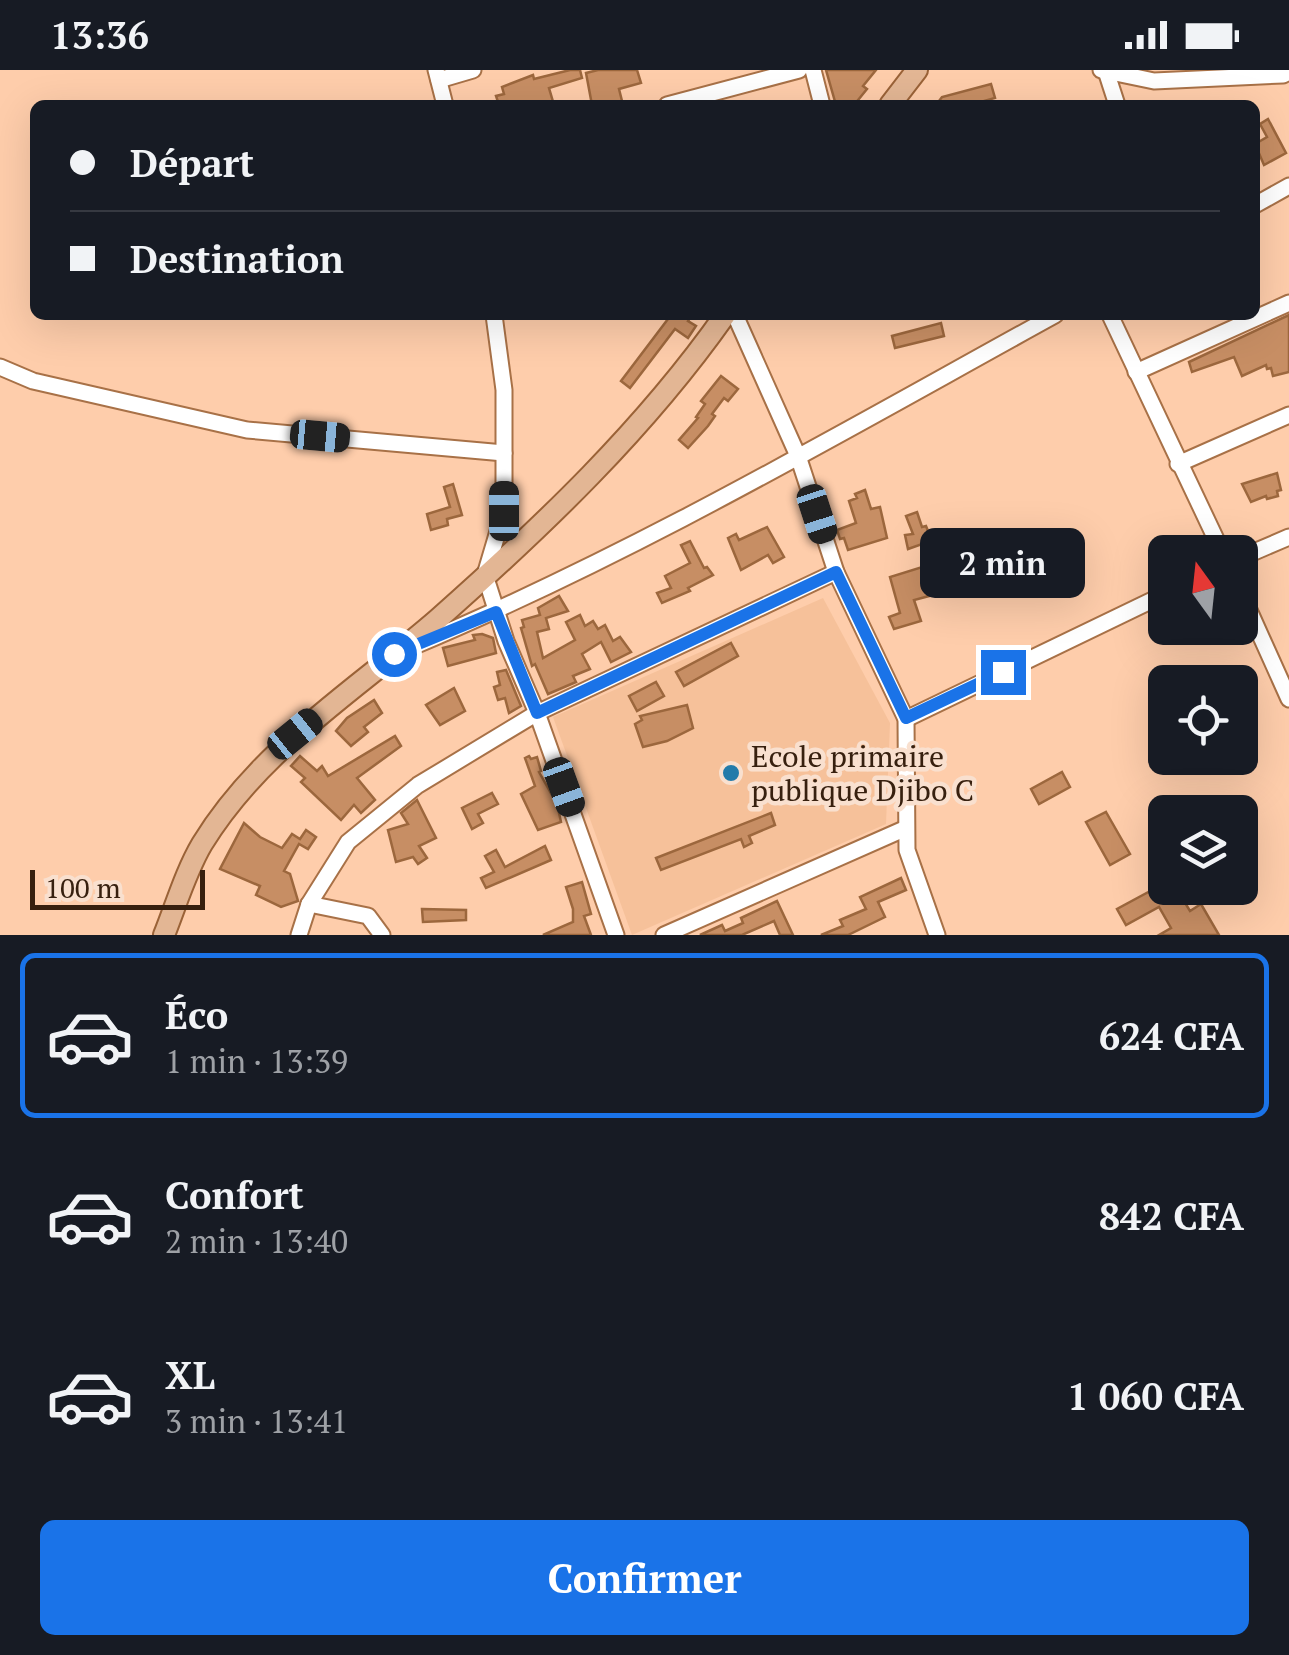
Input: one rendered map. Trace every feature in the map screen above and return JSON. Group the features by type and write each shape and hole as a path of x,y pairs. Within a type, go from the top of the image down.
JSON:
{"main road":[{"path":"893,100 913,72"},
{"path":"164,935 200,848 247,782 295,734 485,575 608,460 721,320"}],"street":[{"path":"444,100 437,75 472,70"},
{"path":"687,100 798,70"},
{"path":"813,70 821,100"},
{"path":"1104,70 1154,81 1287,78"},
{"path":"1104,70 1116,100"},
{"path":"1260,202 1289,186"},
{"path":"1260,317 1289,304"},
{"path":"495,320 504,390 504,511 485,575 616,935"},
{"path":"737,320 798,456 836,572 906,718 907,850 938,935"},
{"path":"394,654 496,612 798,456 1046,320"},
{"path":"1112,320 1214,535"},
{"path":"1136,372 1253,320"},
{"path":"0,368 33,381 247,430 504,452"},
{"path":"1178,464 1289,414"},
{"path":"1258,550 1289,537"},
{"path":"299,935 309,904 348,842 418,785 537,713 836,572"},
{"path":"906,718 1148,602"},
{"path":"1258,621 1283,664 1289,699"},
{"path":"664,935 904,828"},
{"path":"309,904 368,916 382,935"}],"shaded area":[{"name":"Ecole primaire publique Djibo C","path":"823,598 890,723 886,824 632,935 553,717"}],"building":[{"path":"570,70 580,70 582,78 549,88 553,100 497,100 496,96 504,94 502,87 533,75 534,79"},
{"path":"637,70 641,83 619,89 622,100 591,100 586,73"},
{"path":"826,70 876,70 858,100 835,100"},
{"path":"991,84 995,98 940,100"},
{"path":"1268,119 1286,153 1264,165 1260,141 1267,137 1260,124"},
{"path":"1289,315 1289,372 1273,376 1266,365 1242,376 1234,357 1192,372 1189,362"},
{"path":"667,320 689,320 696,326 688,338 675,329 630,388 621,381"},
{"path":"941,323 944,336 895,348 892,336"},
{"path":"721,376 738,389 728,401 724,398 708,426 688,448 679,440 698,418 705,404 701,401"},
{"path":"1277,473 1281,490 1277,491 1278,496 1251,502 1242,484"},
{"path":"453,484 462,515 431,530 427,514 450,507 444,487"},
{"path":"865,490 871,509 880,507 887,538 848,550 837,530 856,523 849,501"},
{"path":"917,512 946,575 925,582 929,596 914,600 921,621 894,629 889,617 900,613 890,577 929,565 922,544 908,549 905,535 913,534 906,516"},
{"path":"767,527 784,557 773,563 768,555 741,570 728,538 736,534 739,540"},
{"path":"690,541 704,568 713,575 662,603 657,593 671,588 665,576 690,563 681,545"},
{"path":"559,596 568,611 546,618 549,629 537,632 543,658 575,640 566,622 580,615 585,626 593,621 598,629 605,625 613,641 620,637 631,652 611,662 601,642 582,654 590,669 573,676 576,682 548,694 535,664 532,666 521,628 522,620 540,615 538,608"},
{"path":"473,635 493,638 496,653 448,666 443,648 475,640"},
{"path":"731,643 738,656 684,686 676,672"},
{"path":"506,670 521,706 509,713 505,698 498,700 494,687 500,685 497,672"},
{"path":"656,682 664,696 637,711 629,696"},
{"path":"454,688 465,711 440,725 426,705"},
{"path":"374,700 382,713 364,727 368,732 351,746 336,731 347,718"},
{"path":"687,705 693,728 643,747 635,724 642,720 640,716"},
{"path":"395,736 401,746 357,778 375,800 361,813 354,805 341,820 301,782 305,778 291,766 300,756 317,771 322,766 328,776"},
{"path":"537,757 539,772 557,804 561,822 538,830 521,794 535,786 525,758"},
{"path":"1062,772 1070,787 1039,804 1031,789"},
{"path":"492,793 498,804 478,814 483,823 472,829 462,808"},
{"path":"417,800 436,838 419,846 427,858 418,864 413,857 396,862 388,830 408,824 401,813"},
{"path":"1106,812 1130,854 1110,865 1086,822"},
{"path":"771,813 775,825 749,836 752,843 744,847 741,839 661,870 656,858"},
{"path":"244,823 282,848 292,834 300,839 306,830 316,837 308,849 299,844 284,871 290,874 298,901 281,907 256,895 260,886 220,869"},
{"path":"545,846 551,860 486,888 481,878 494,872 485,856 496,850 505,867"},
{"path":"901,878 906,890 878,902 885,917 848,935 821,935 843,926 840,920 866,909 860,897"},
{"path":"582,882 591,914 584,916 591,935 543,935 573,922 566,887"},
{"path":"1148,892 1148,905 1186,905 1190,911 1202,905 1219,935 1159,935 1171,928 1159,907 1126,925 1117,909"},
{"path":"777,901 793,935 780,935 774,921 742,935 700,935 722,925 725,931 743,923 741,918"},
{"path":"422,909 466,910 466,920 423,922"}],"place":[{"name":"Ecole primaire publique Djibo C","path":"731,773"}],"route":[{"path":"394,654 496,612 537,713 836,572 906,718 1003,672"}]}
